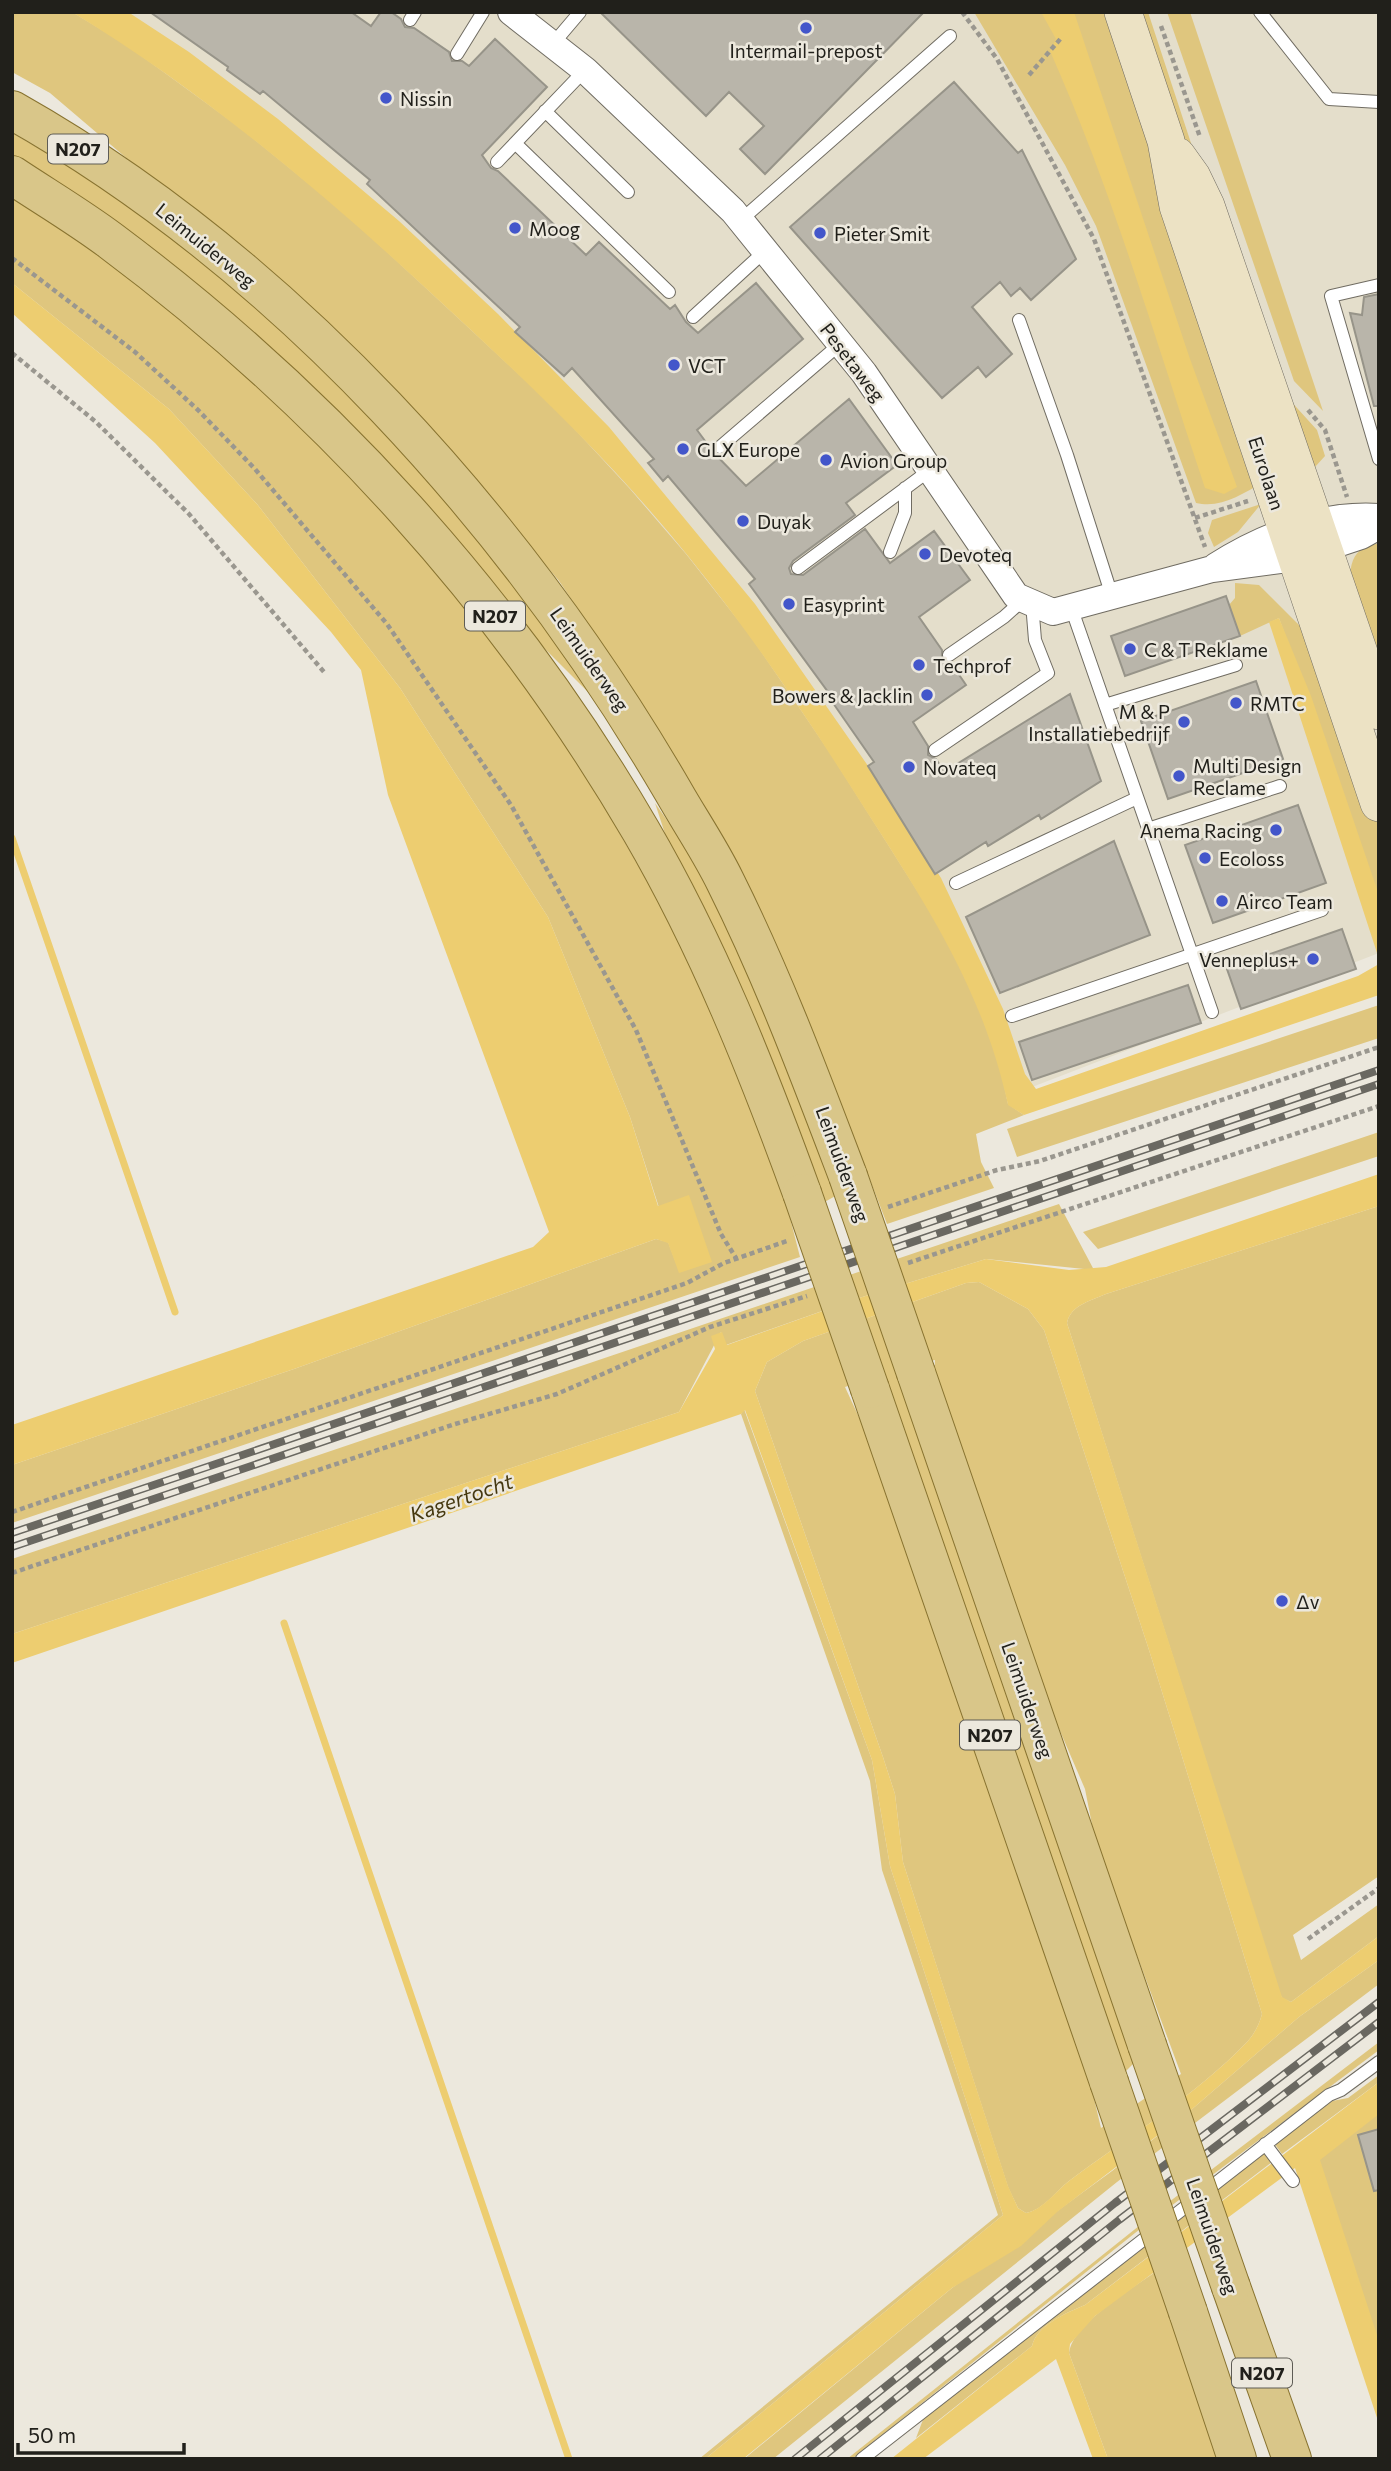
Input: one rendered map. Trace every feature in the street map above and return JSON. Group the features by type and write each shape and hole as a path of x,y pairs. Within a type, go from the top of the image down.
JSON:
{"main road":[{"name":"Eurolaan","path":"1123,12 1166,141 1192,177 1206,206 1379,803"},
{"name":"Leimuiderweg","path":"12,110 64,139 140,192 294,318 384,405 475,506 542,590 627,713 723,878 776,987 848,1176 1292,2459"},
{"name":"N207","path":"12,175 110,240 288,387 385,485 458,569 527,656 585,741 642,833 710,965 758,1074 803,1193 1237,2459"},
{"name":"Eurolaan","path":"1305,541 1379,711"}],"street":[{"name":"Pesetaweg","path":"511,12 584,70 741,220 864,373 1016,596 1027,601"},
{"path":"1305,541 1353,515 1379,517"},
{"path":"1027,601 1052,612 1212,569 1252,543 1305,541 1379,526"}],"lane":[{"path":"457,54 483,12"},
{"path":"552,45 580,12"},
{"path":"1260,12 1329,99 1379,102"},
{"path":"741,220 950,36"},
{"path":"497,162 584,70"},
{"path":"545,111 628,192"},
{"path":"515,143 669,292"},
{"path":"693,317 765,251"},
{"path":"1379,285 1331,296 1379,459"},
{"path":"1019,320 1067,455 1112,596"},
{"path":"720,447 840,344"},
{"path":"798,568 930,470"},
{"path":"890,552 905,513 905,488"},
{"path":"935,750 1048,673 1035,640 1027,601 949,655"},
{"path":"1071,607 1212,1012"},
{"path":"1105,705 1236,665"},
{"path":"1148,829 1280,786"},
{"path":"956,883 1137,798"},
{"path":"1012,1016 1191,952 1322,910"},
{"path":"862,2459 1265,2144 1379,2062"},
{"path":"1265,2144 1293,2181"}],"path":[{"path":"962,12 997,59 1094,239 1212,569"},
{"path":"1028,75 1062,37"},
{"path":"12,258 135,352 198,410 255,469 387,624 511,805 636,1030 721,1234 736,1258"},
{"path":"12,353 96,422 189,514 324,672"},
{"path":"1021,1165 1379,1047"},
{"path":"900,1265 1379,1106"},
{"path":"12,1512 632,1303 687,1283 724,1263"},
{"path":"12,1573 454,1424 557,1394 710,1328 811,1294"},
{"path":"1308,1939 1379,1888"}],"shaded area":[{"path":"12,12 72,12 125,44 239,127 346,214 555,408 686,554 749,634 830,753 935,919 977,1000 998,1058 1008,1104 1024,1115 976,1134 981,1162 994,1188 887,1224 823,1058 749,890 648,713 559,581 441,440 367,363 50,93 12,72"},
{"path":"30,12 1379,12 1379,953 996,1101 929,936"},
{"path":"974,12 1105,12 1263,483 1222,502 1196,503 1096,226 1065,165"},
{"path":"1139,12 1148,12 1208,195 1177,126"},
{"path":"1167,12 1190,12 1323,411 1294,381"},
{"path":"12,133 119,194 274,318 405,445 521,582 589,693 511,615 12,163"},
{"path":"12,193 81,236 310,429 463,599 572,751 709,988 779,1175 800,1257 12,1523 12,1465 294,1369 656,1239 668,1242 680,1273 630,1117 548,917 400,688 257,504 169,409 12,283"},
{"path":"1278,387 1317,430 1325,456 1315,467"},
{"path":"1261,504 1238,532 1214,547 1208,533 1212,520"},
{"path":"1379,543 1379,682 1355,612 1350,574 1354,559 1363,548"},
{"path":"1235,583 1259,585 1301,627 1379,819 1379,897 1279,618 1240,636 1229,605 1235,598"},
{"path":"655,803 722,899 839,1194 821,1204 681,883"},
{"path":"1379,1005 1379,1038 1017,1157 1007,1129"},
{"path":"1379,1132 1379,1156 1098,1249 1083,1232"},
{"path":"1059,1204 1094,1270 986,1259 859,1298 726,1345 721,1332 679,1412 12,1634 12,1559"},
{"name":"∆v","path":"1379,1206 1379,1876 1293,1935 1301,1960 1379,1904 1379,1936 1291,2002 1282,1998 1278,1988 1067,1323 1077,1308 1106,1294"},
{"path":"979,1282 1028,1309 1044,1330 1149,1650 1262,2014 1247,2042 1206,2080 1069,2181 1044,2204 1026,2213 1018,2208 1008,2187 903,1862 895,1794 755,1391 767,1362 803,1341 966,1283","holes":["935,1360 934,1383 1026,1652 1085,1789 1096,1845 1181,2074 1101,2128 1087,2069 869,1439 845,1387 881,1375 1119,2078 1137,2060 900,1369"]},
{"path":"744,1409 872,1760 890,1866 1003,2215 705,2459 699,2459 998,2215 882,1870 870,1781 741,1414"},
{"path":"1379,1960 1379,1984 1117,2182 773,2459 744,2459 952,2288 1112,2171 1191,2110 1299,2017"},
{"path":"1379,2042 1379,2050 1135,2233 852,2459 847,2459 1169,2202"},
{"path":"1379,2075 1379,2082 1282,2154 1274,2143 1332,2101 1348,2098"},
{"path":"1379,2105 1379,2357 1316,2153"},
{"path":"1264,2151 1272,2162 1085,2305 1046,2326 1032,2346 916,2438 924,2417"},
{"path":"1155,2272 1221,2459 1108,2459 1069,2353 1080,2330 1091,2319"}],"water":[{"path":"72,12 128,12 189,52 278,119 399,221 498,314 609,427 755,604 873,773 941,878 1003,1009 1025,1074 1036,1089 1358,976 1379,964 1379,995 1024,1115 1008,1105 984,1024 968,986 931,915 780,680 712,586 659,521 597,452 532,387 346,216 214,109 168,75"},
{"path":"1041,12 1074,12 1190,359 1237,487 1224,494 1205,488 1114,213 1050,51 1056,39"},
{"path":"12,283 169,409 257,504 400,688 548,917 630,1117 658,1206 689,1195 712,1262 679,1273 668,1243 656,1239 294,1369 12,1465 12,1425 533,1247 549,1232 388,795 361,670 331,632 155,443 12,313"},
{"path":"1279,618 1311,696 1379,895 1379,959 1269,622"},
{"name":"Kagertocht","path":"1379,1174 1379,1206 1106,1294 1077,1308 1067,1323 1282,1997 1291,2002 1379,1936 1379,1960 1299,2017 1191,2110 1057,2212 1021,2246 952,2288 743,2459 705,2459 1003,2215 890,1866 872,1760 745,1410 741,1414 12,1663 12,1634 679,1412 715,1349 711,1336 722,1332 727,1345 859,1298 986,1259 1069,1270 1106,1267","holes":["979,1282 1028,1309 1044,1330 1149,1650 1262,2014 1247,2042 1206,2080 1069,2181 1043,2204 1026,2213 1018,2208 1008,2186 903,1862 895,1794 755,1391 767,1362 803,1341 966,1283"]},
{"path":"1379,2082 1379,2114 1320,2160 1379,2341 1379,2424 1295,2168 1095,2316 1070,2344 1069,2353 1108,2459 1093,2459 1056,2359 923,2459 891,2459 1032,2346 1046,2326 1085,2305"}],"building":[{"path":"150,12 351,12 371,26 381,12 391,12 401,19 405,27 414,28 449,52 452,61 462,61 469,66 495,39 547,87 482,155 491,168 498,171 586,255 599,242 670,309 675,305 686,322 698,333 756,283 803,339 697,430 714,453 746,486 849,399 897,465 846,503 855,515 793,561 789,568 791,574 803,575 865,529 890,563 934,531 970,580 919,617 942,650 942,660 951,663 966,685 913,722 928,746 928,755 936,759 944,772 1070,694 1101,781 1041,819 1039,815 988,846 986,842 935,874 868,766 874,762 826,693 828,692 749,584 755,579 668,476 663,481 648,463 654,459 572,368 564,376 515,332 520,327 367,184 370,180 263,91 260,94 227,70 228,67"},
{"path":"600,12 924,12 765,174 740,149 764,126 729,92 706,116"},
{"path":"954,82 1018,153 1022,150 1076,259 1031,300 1020,288 1011,296 1000,282 972,307 1012,354 986,377 978,367 942,398 790,227"},
{"path":"1379,294 1379,406 1374,406 1350,313 1362,315 1364,297"},
{"path":"1226,596 1240,636 1125,676 1111,636"},
{"path":"1256,681 1283,759 1168,799 1141,721"},
{"path":"1298,805 1326,883 1213,923 1185,845"},
{"path":"1114,841 1150,935 1000,993 966,917"},
{"path":"1342,929 1356,969 1241,1009 1227,969"},
{"path":"1188,985 1201,1023 1032,1080 1019,1042"},
{"path":"1379,2129 1379,2190 1374,2191 1358,2135"}],"waterway":[{"path":"12,838 175,1312"},
{"path":"284,1623 569,2459"}],"railway":[{"path":"12,1533 1379,1070"},
{"path":"12,1547 1379,1084"},
{"path":"795,2459 1115,2203 1379,2002"},
{"path":"820,2459 1119,2220 1379,2022"}],"place":[{"name":"Intermail-prepost","path":"806,28"},
{"name":"Nissin","path":"386,98"},
{"name":"Moog","path":"515,228"},
{"name":"Pieter Smit","path":"820,233"},
{"name":"VCT","path":"674,365"},
{"name":"GLX Europe","path":"683,449"},
{"name":"Avion Group","path":"826,460"},
{"name":"Duyak","path":"743,521"},
{"name":"Devoteq","path":"925,554"},
{"name":"Easyprint","path":"789,604"},
{"name":"C & T Reklame","path":"1130,649"},
{"name":"Techprof","path":"919,665"},
{"name":"Bowers & Jacklin","path":"927,695"},
{"name":"RMTC","path":"1236,703"},
{"name":"M & P Installatiebedrijf","path":"1184,722"},
{"name":"Novateq","path":"909,767"},
{"name":"Multi Design Reclame","path":"1179,776"},
{"name":"Anema Racing","path":"1276,830"},
{"name":"Ecoloss","path":"1205,858"},
{"name":"Airco Team","path":"1222,901"},
{"name":"Venneplus+","path":"1313,959"},
{"name":"∆v","path":"1282,1601"}]}
